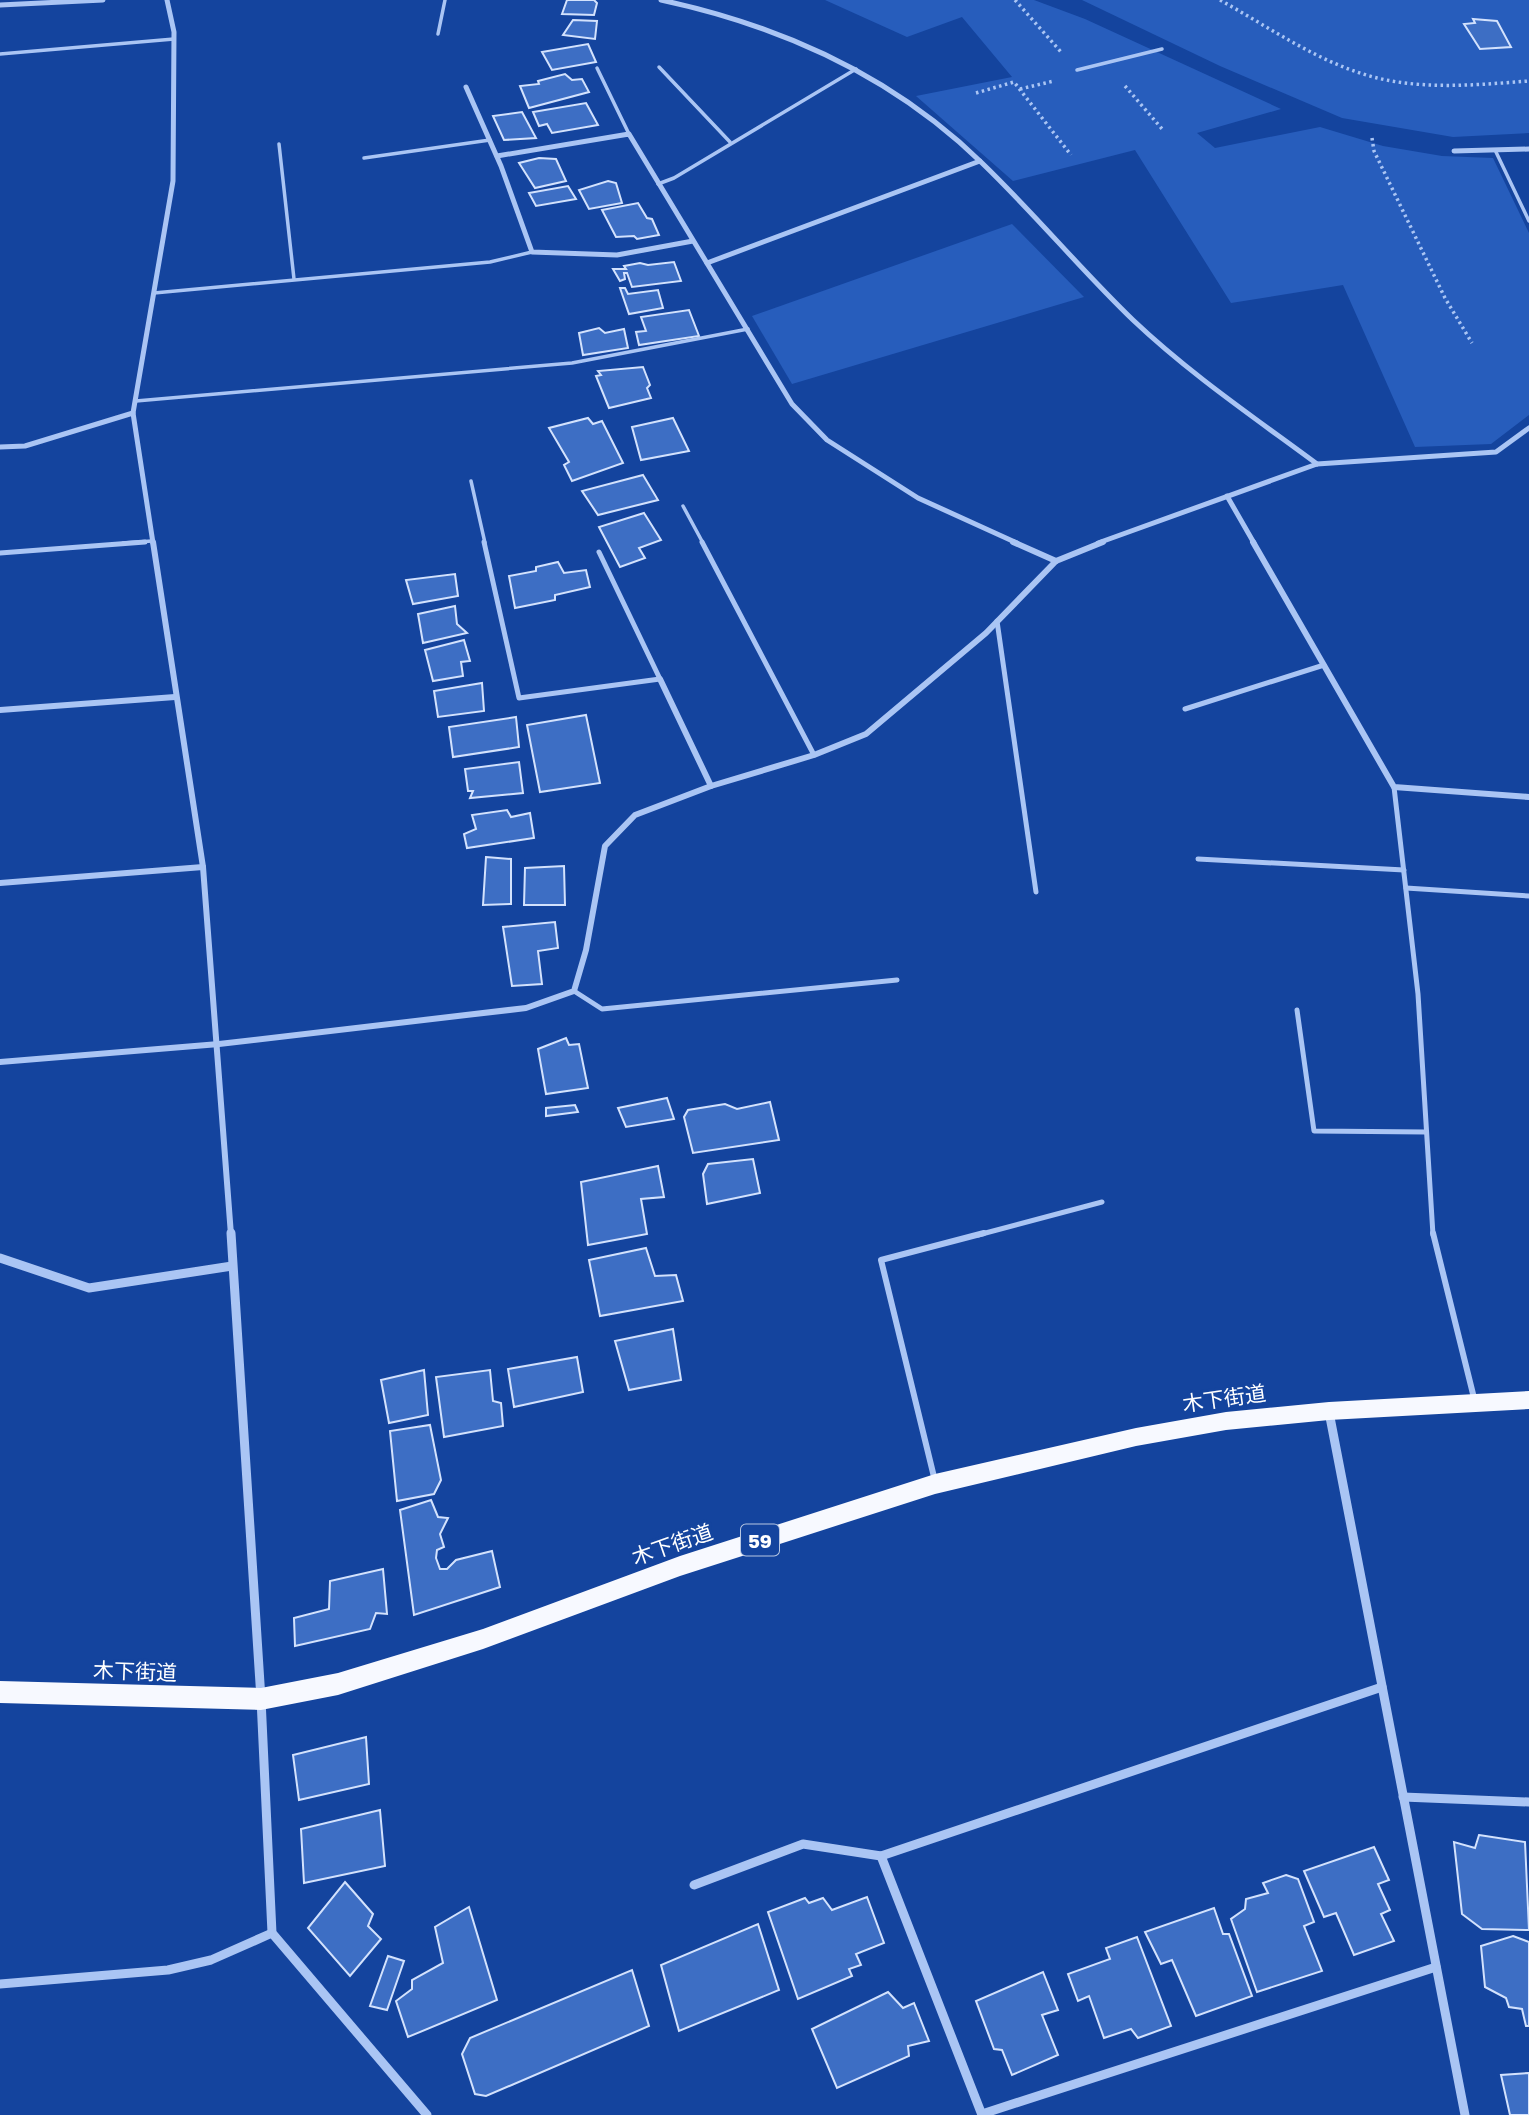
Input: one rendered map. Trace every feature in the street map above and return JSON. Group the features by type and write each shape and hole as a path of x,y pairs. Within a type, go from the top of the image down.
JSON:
{"main road":[{"name":"木下街道","path":"0,1692 261,1699 338,1684 483,1639 680,1566 935,1484 1136,1437 1226,1421 1329,1411 1529,1400"}],"street":[{"path":"0,5 26,6 103,0"},
{"path":"166,0 174,39 173,181 133,413 202,867 219,1044 261,1699 272,1933 427,2115"},
{"path":"661,0 748,20 856,69 911,103 980,161 1157,342 1317,464"},
{"path":"466,86 497,156 532,252 617,255 693,241"},
{"path":"497,156 629,134 748,329 770,372 792,404 827,440 918,498 1056,561"},
{"path":"1454,151 1496,152 1529,149"},
{"path":"707,263 980,161"},
{"path":"0,447 25,446 133,413"},
{"path":"0,1062 219,1044 526,1009 574,992 586,950 605,846 635,815 711,786 814,755 866,733 997,621 1056,561 1128,531 1317,464 1496,452 1529,428"},
{"path":"1227,496 1394,787 1529,797"},
{"path":"660,679 711,786"},
{"path":"0,710 175,696"},
{"path":"0,883 202,867"},
{"path":"0,1258 89,1288 232,1266"},
{"path":"1329,1411 1465,2115"},
{"path":"694,1885 803,1844 881,1856 1382,1687"},
{"path":"1403,1797 1529,1802"},
{"path":"881,1856 982,2115 1436,1967"},
{"path":"0,1984 168,1970 211,1960 272,1933"}],"lane":[{"path":"438,34 445,0"},
{"path":"0,54 42,48 174,39"},
{"path":"1077,70 1162,49"},
{"path":"659,66 730,142"},
{"path":"597,68 629,134"},
{"path":"658,184 674,178 730,142 856,69"},
{"path":"364,158 490,139"},
{"path":"279,144 294,279"},
{"path":"1496,152 1529,221"},
{"path":"154,293 490,262 532,252"},
{"path":"136,401 572,363 748,329"},
{"path":"471,481 519,698 660,679 599,552"},
{"path":"683,506 814,755"},
{"path":"0,553 152,541"},
{"path":"997,621 1036,892"},
{"path":"1185,709 1324,664"},
{"path":"1394,787 1418,994 1432,1229 1475,1401"},
{"path":"1198,859 1404,870"},
{"path":"1406,888 1529,896"},
{"path":"574,992 602,1009 897,980"},
{"path":"1297,1010 1314,1131 1426,1132"},
{"path":"935,1484 881,1260 1102,1202"}],"path":[{"path":"1015,0 1077,70 1070,77 1020,89"},
{"path":"1220,0 1344,67 1390,80 1456,86 1529,81"},
{"path":"1105,63 1163,130"},
{"path":"976,93 1014,82 1071,155"},
{"path":"1372,138 1374,151 1446,298 1472,343"}],"shaded area":[{"path":"825,0 1034,0 1085,19 1281,109 1197,133 1215,148 1320,127 1383,146 1442,156 1493,158 1529,233 1529,415 1491,444 1415,447 1343,285 1231,303 1135,150 1013,181 916,96 1012,77 962,17 907,37"},
{"path":"1082,0 1529,0 1529,133 1453,137 1342,118 1220,66"},
{"path":"1012,224 1084,297 792,384 752,316"}],"building":[{"path":"567,0 594,0 597,3 594,15 562,14"},
{"path":"1473,19 1497,21 1511,47 1480,49 1464,24 1475,23"},
{"path":"573,20 597,21 595,39 563,35"},
{"path":"588,44 596,62 552,70 542,52"},
{"path":"565,74 572,80 582,79 589,92 529,108 520,86 539,84 538,81"},
{"path":"586,103 598,125 552,133 547,124 539,126 533,112"},
{"path":"522,112 536,138 504,140 493,116"},
{"path":"539,158 556,159 566,181 535,188 519,163"},
{"path":"608,181 616,183 622,203 589,209 579,190"},
{"path":"568,186 576,199 536,206 529,193"},
{"path":"638,203 647,218 652,219 659,235 637,239 634,236 616,237 602,210"},
{"path":"674,262 681,281 632,287 627,273 624,273 625,279 620,281 613,269 626,269 624,266 640,263 648,265"},
{"path":"620,288 625,288 628,294 658,290 663,308 629,314"},
{"path":"689,310 699,336 639,345 636,332 646,331 641,317"},
{"path":"599,328 605,333 624,329 628,348 583,355 579,333"},
{"path":"643,367 650,385 647,388 651,398 609,408 596,376 601,375 598,371"},
{"path":"588,418 593,424 602,421 623,463 572,481 564,465 569,462 549,428"},
{"path":"673,418 689,451 641,460 632,427"},
{"path":"643,475 658,500 598,515 582,491"},
{"path":"644,513 661,540 639,548 645,558 620,567 599,527"},
{"path":"558,562 564,573 586,570 590,587 555,595 555,600 515,608 509,576 536,571 536,567"},
{"path":"455,574 458,596 413,604 406,580"},
{"path":"455,606 457,624 467,633 423,643 418,614"},
{"path":"464,640 470,661 461,662 463,676 433,681 425,650"},
{"path":"482,683 484,711 438,717 434,691"},
{"path":"586,715 600,783 540,792 527,725"},
{"path":"516,717 519,747 453,757 449,727"},
{"path":"519,762 523,793 470,798 473,791 468,791 465,769"},
{"path":"507,810 511,817 530,813 534,838 467,848 464,834 476,829 472,815"},
{"path":"486,857 511,859 511,904 483,905"},
{"path":"564,866 565,905 524,905 525,868"},
{"path":"555,922 558,948 538,951 542,984 512,986 503,927"},
{"path":"566,1038 569,1045 579,1044 588,1088 546,1094 538,1049"},
{"path":"667,1098 674,1119 626,1127 618,1108"},
{"path":"770,1102 779,1140 693,1153 684,1117 688,1110 725,1104 737,1109"},
{"path":"575,1105 578,1112 546,1116 546,1108"},
{"path":"753,1159 760,1193 707,1204 703,1174 708,1164"},
{"path":"658,1166 664,1197 641,1199 647,1234 588,1245 581,1182"},
{"path":"646,1248 655,1276 676,1275 683,1301 600,1316 589,1260"},
{"path":"673,1329 681,1380 629,1390 615,1341"},
{"path":"577,1357 583,1392 514,1407 508,1369"},
{"path":"424,1370 428,1415 389,1423 381,1380"},
{"path":"490,1370 493,1401 501,1403 503,1426 444,1437 436,1377"},
{"path":"430,1425 441,1480 434,1494 397,1501 390,1431"},
{"path":"431,1500 438,1517 448,1518 440,1534 444,1547 437,1550 436,1558 440,1569 447,1569 456,1560 492,1551 500,1587 414,1615 400,1510"},
{"path":"383,1569 387,1614 376,1613 370,1629 295,1646 294,1618 329,1609 330,1581"},
{"path":"366,1737 369,1784 299,1800 293,1755"},
{"path":"380,1810 385,1866 304,1883 301,1829"},
{"path":"1479,1835 1525,1842 1529,1930 1482,1929 1462,1914 1454,1842 1475,1848"},
{"path":"1374,1847 1389,1880 1378,1884 1390,1910 1381,1914 1394,1941 1354,1955 1336,1913 1324,1917 1304,1871"},
{"path":"1286,1875 1298,1879 1314,1922 1304,1926 1322,1971 1257,1992 1231,1919 1245,1909 1246,1899 1268,1893 1263,1883"},
{"path":"345,1882 373,1914 368,1926 381,1939 350,1976 308,1928"},
{"path":"867,1897 884,1943 856,1954 861,1965 849,1969 852,1976 798,1999 768,1912 805,1898 809,1903 823,1898 832,1910"},
{"path":"469,1907 497,2000 408,2037 396,2001 412,1989 412,1980 443,1963 435,1927"},
{"path":"1214,1908 1223,1934 1229,1934 1252,1996 1196,2016 1172,1960 1161,1964 1145,1932"},
{"path":"758,1924 779,1990 679,2031 661,1965"},
{"path":"1513,1936 1529,1942 1529,2026 1526,2026 1522,2009 1509,2007 1506,1998 1485,1987 1481,1946"},
{"path":"1137,1937 1171,2026 1138,2038 1131,2029 1104,2038 1089,1996 1078,2001 1068,1974 1110,1959 1106,1948"},
{"path":"388,1956 404,1961 387,2010 370,2006"},
{"path":"632,1970 649,2026 486,2096 475,2094 462,2054 470,2038"},
{"path":"1043,1972 1058,2010 1042,2015 1058,2055 1012,2075 1002,2050 994,2049 976,2001"},
{"path":"888,1992 903,2008 914,2003 929,2041 908,2046 909,2056 837,2088 812,2029"},
{"path":"1529,2073 1529,2115 1510,2115 1501,2075"}]}
